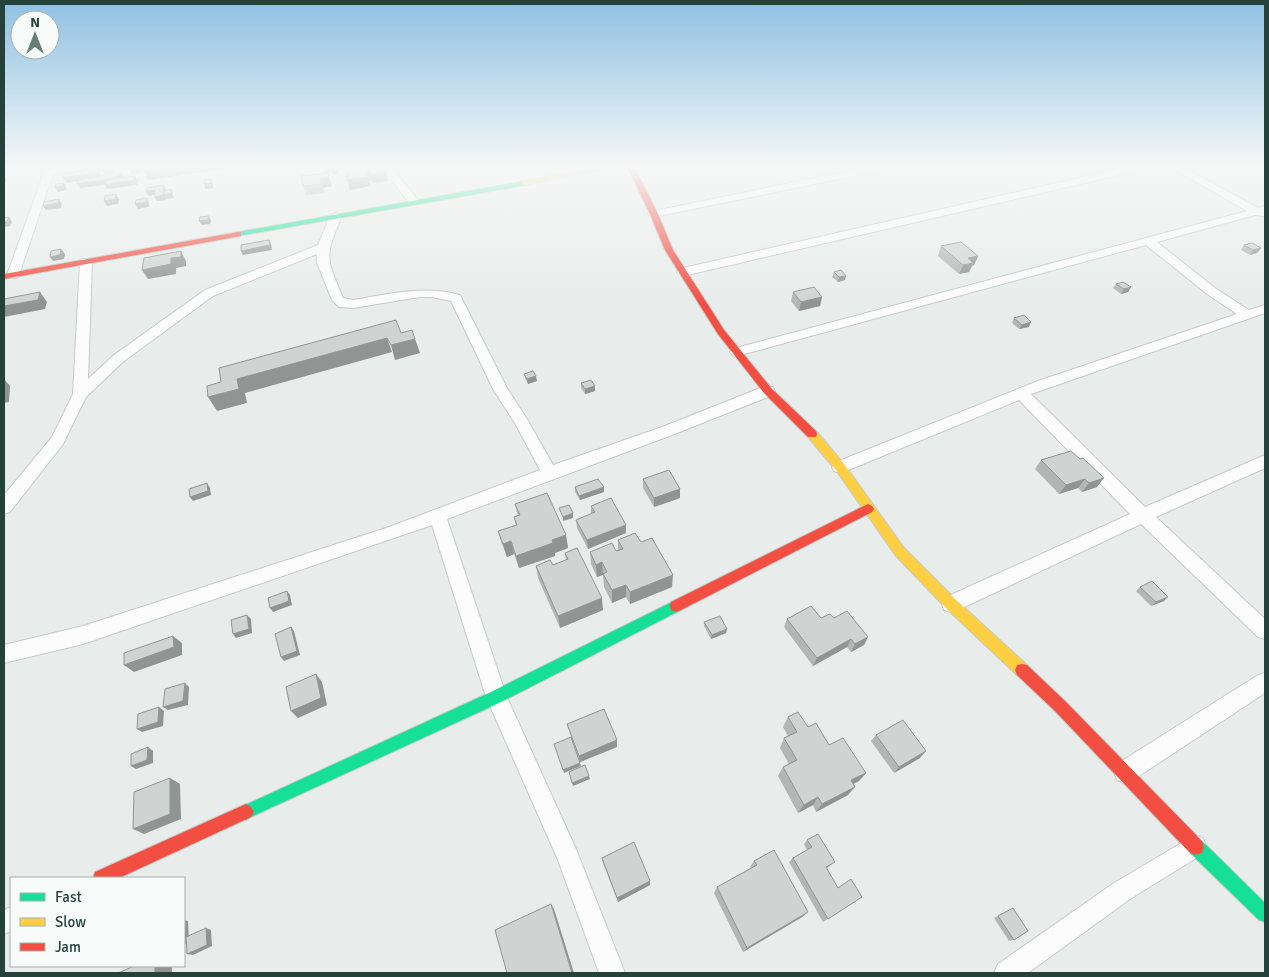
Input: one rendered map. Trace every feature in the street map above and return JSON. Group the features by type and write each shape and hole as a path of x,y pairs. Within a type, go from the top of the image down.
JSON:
{"street":[{"path":"32,212 9,276 361,212"},
{"path":"666,212 654,214 669,250 720,332 768,391 818,440 840,467 868,510 900,552 1054,700 1195,846 1265,914"},
{"path":"683,272 946,212"},
{"path":"737,352 1262,212"},
{"path":"336,216 323,247 323,263 338,300 344,304 353,304 425,293 443,293 456,298 500,389 522,423 549,473"},
{"path":"1149,241 1211,291 1247,315"},
{"path":"4,507 58,440 80,394 120,358 209,293 323,247"},
{"path":"80,394 86,262"},
{"path":"840,467 1021,393 1265,309"},
{"path":"4,654 101,629 258,579 667,432 768,391"},
{"path":"1021,393 1142,516 1265,631"},
{"path":"952,604 1265,461"},
{"path":"103,877 496,697 868,510"},
{"path":"436,515 496,697 568,857 612,973"},
{"path":"1125,772 1265,682"},
{"path":"1007,973 1122,890 1195,846"}],"building":[{"path":"209,216 208,220 199,221 200,217"},
{"path":"269,240 270,245 241,251 241,245"},
{"path":"961,242 978,256 968,258 973,263 963,265 941,246"},
{"path":"1252,243 1261,248 1253,250 1244,245"},
{"path":"61,249 60,255 50,257 51,251"},
{"path":"181,251 181,257 171,258 171,264 142,270 144,258"},
{"path":"841,270 846,276 839,277 834,272"},
{"path":"1123,282 1131,287 1124,289 1116,284"},
{"path":"814,287 822,297 801,302 793,292"},
{"path":"40,292 38,300 4,306 4,299"},
{"path":"1024,315 1031,322 1022,325 1014,318"},
{"path":"396,320 401,333 412,330 415,339 391,345 387,338 237,379 239,389 208,397 207,386 221,382 219,368"},
{"path":"533,371 536,376 527,379 524,374"},
{"path":"591,380 595,386 585,389 581,383"},
{"path":"1071,451 1080,459 1083,458 1104,478 1089,483 1085,479 1066,485 1041,460"},
{"path":"669,470 680,489 654,498 643,479"},
{"path":"598,479 604,487 579,496 575,487"},
{"path":"207,483 208,491 190,497 189,489"},
{"path":"547,493 566,535 552,540 553,543 516,556 511,541 503,544 498,531 517,525 514,517 520,515 515,504"},
{"path":"611,498 626,525 587,540 576,520 595,512 591,506"},
{"path":"569,505 573,513 563,517 559,508"},
{"path":"635,533 641,542 652,538 673,575 630,592 626,585 612,590 603,574 607,572 602,562 596,565 590,552 612,543 616,551 623,549 618,540"},
{"path":"577,548 602,598 558,616 536,566 550,560 553,565 568,559 565,553"},
{"path":"1152,581 1168,597 1156,602 1140,587"},
{"path":"287,591 289,601 270,608 268,598"},
{"path":"811,606 821,618 830,614 834,618 847,611 868,637 855,644 851,639 817,658 787,619"},
{"path":"247,615 249,629 233,634 231,620"},
{"path":"720,616 727,629 712,635 704,622"},
{"path":"291,627 297,651 281,657 275,634"},
{"path":"173,636 174,647 124,665 124,653"},
{"path":"316,674 321,698 291,711 286,687"},
{"path":"185,683 183,701 163,707 165,689"},
{"path":"159,707 158,722 137,729 138,714"},
{"path":"604,709 617,740 579,756 567,724"},
{"path":"798,712 808,727 816,723 829,745 843,738 866,773 851,780 855,787 822,804 818,797 804,805 783,767 797,760 784,738 797,732 788,717"},
{"path":"903,720 926,751 899,767 876,735"},
{"path":"571,737 580,763 563,770 554,744"},
{"path":"148,747 147,760 131,766 131,754"},
{"path":"585,765 589,776 572,783 569,772"},
{"path":"170,778 170,814 133,829 134,792"},
{"path":"818,834 835,862 826,867 838,888 851,879 862,897 828,919 793,858 812,847 807,840"},
{"path":"634,842 650,881 617,898 602,858"},
{"path":"774,850 808,912 747,948 717,887 757,865 754,861"},
{"path":"551,904 572,973 507,973 495,930"},
{"path":"1013,908 1028,931 1014,940 998,916"},
{"path":"206,928 207,945 187,954 186,937"},
{"path":"132,967 155,967 155,973 118,973"}],"traffic: fast":[{"path":"238,234 364,212"},
{"path":"246,812 496,697 676,606"},
{"path":"1196,847 1265,914"}],"traffic: slow":[{"path":"812,434 840,467 900,552 951,604 1022,670"}],"traffic: jam":[{"path":"653,212 669,250 721,332 768,391 812,434"},
{"path":"4,277 238,234"},
{"path":"676,606 868,509"},
{"path":"1022,670 1060,706 1196,847"},
{"path":"103,877 246,812"}]}
